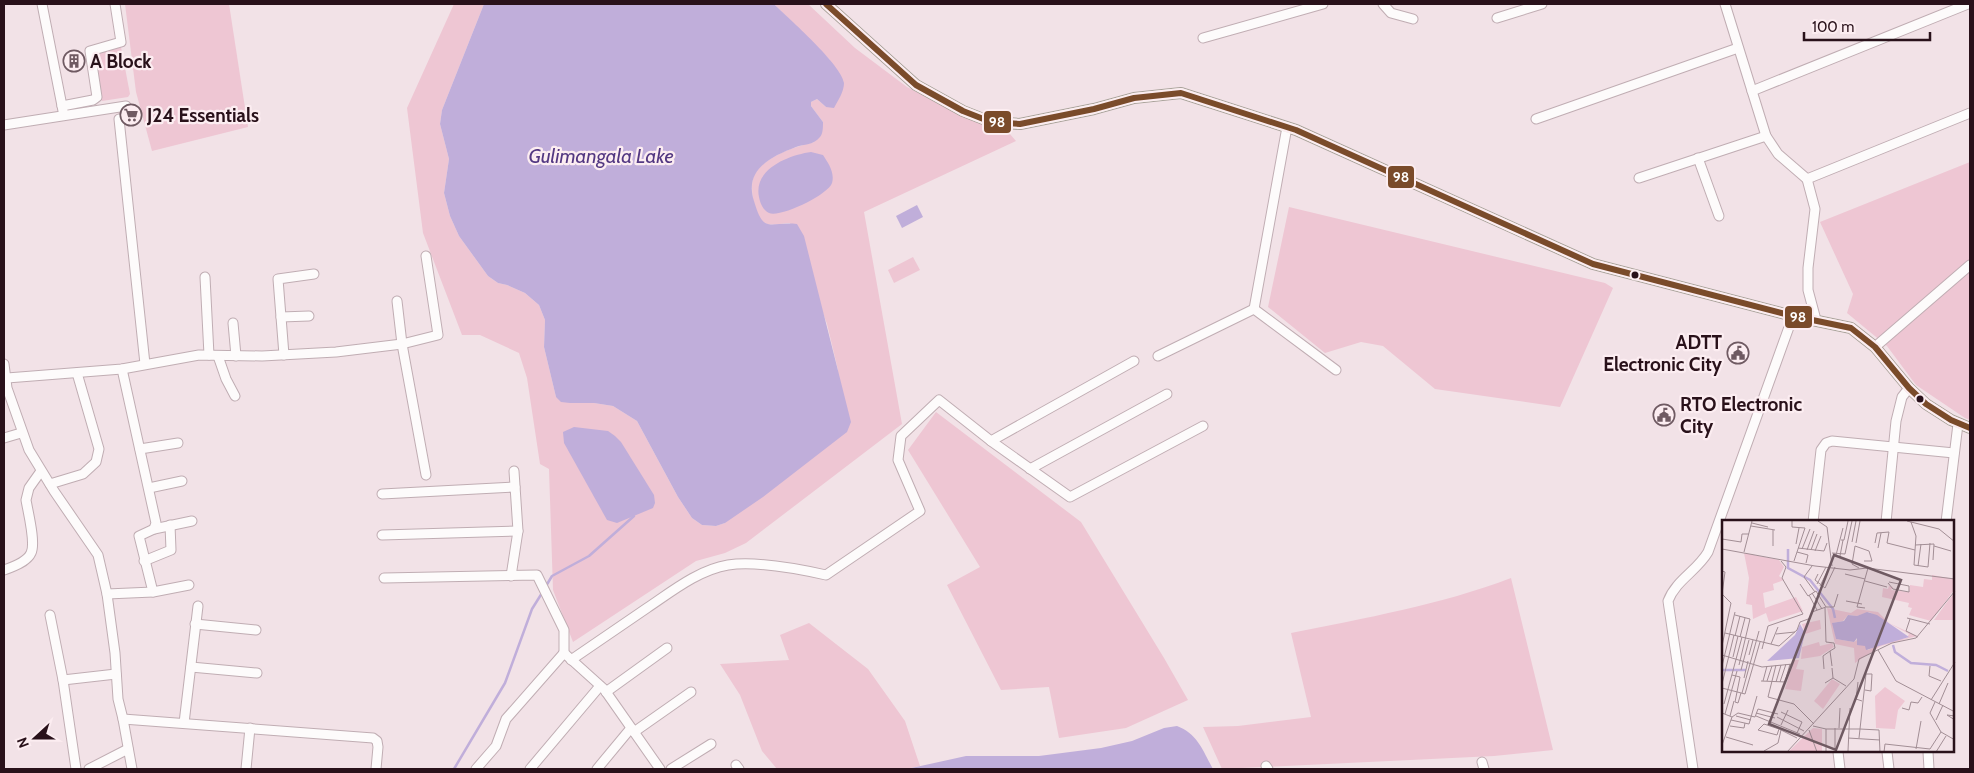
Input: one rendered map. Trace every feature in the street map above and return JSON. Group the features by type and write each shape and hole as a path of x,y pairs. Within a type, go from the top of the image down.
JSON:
{"main road":[{"path":"826,4 916,85 963,111 991,122 1020,124 1094,109 1134,98 1181,93 1286,128 1593,264 1793,316 1851,328 1875,346 1909,388 1926,404 1958,424 1970,428"}],"street":[{"path":"42,4 64,117"},
{"path":"62,106 93,100 97,97 90,51 121,42 115,4"},
{"path":"1203,38 1323,4"},
{"path":"1382,4 1391,13 1413,18"},
{"path":"1497,18 1542,4"},
{"path":"1724,4 1766,136 1778,154 1807,179 1815,208 1808,268 1808,290 1816,320"},
{"path":"1752,91 1968,4"},
{"path":"1536,119 1738,48"},
{"path":"73,104 75,115"},
{"path":"4,125 126,106"},
{"path":"1807,179 1970,113"},
{"path":"119,118 145,364"},
{"path":"1254,309 1286,128"},
{"path":"1639,178 1766,136"},
{"path":"1698,158 1719,216"},
{"path":"7,378 122,369 182,357 336,352 402,344 438,335 426,256"},
{"path":"1875,346 1970,264"},
{"path":"284,354 278,279 314,274"},
{"path":"205,277 214,355 235,396"},
{"path":"397,301 402,344 426,475"},
{"path":"1158,356 1254,309"},
{"path":"1254,309 1336,370"},
{"path":"281,318 309,316"},
{"path":"1693,769 1668,601 1671,592 1679,582 1698,566 1708,552 1793,316"},
{"path":"233,323 236,356"},
{"path":"991,441 1134,361"},
{"path":"4,364 7,388 21,433 41,471 98,555 107,594 118,699 132,769"},
{"path":"122,369 149,488 156,523 154,529"},
{"path":"50,484 83,474 96,462 99,448 77,373"},
{"path":"1886,520 1896,421 1902,397 1909,388"},
{"path":"1030,469 1168,394"},
{"path":"476,769 496,746 506,719 568,656 676,589 713,570 728,566 789,568 826,575 920,511 898,460 901,436 939,400 991,441 1070,497 1203,426"},
{"path":"1946,520 1958,424"},
{"path":"4,438 21,433"},
{"path":"1813,520 1821,450 1826,443 1832,441 1954,453"},
{"path":"140,449 178,443"},
{"path":"4,570 23,561 31,554 32,545 26,500 27,494 41,471"},
{"path":"511,576 518,531 514,471"},
{"path":"149,488 182,481"},
{"path":"382,494 515,487"},
{"path":"153,592 139,536 154,529 192,521"},
{"path":"144,561 171,550 170,525"},
{"path":"382,535 518,531"},
{"path":"384,578 537,575 564,630 568,656 603,689 659,769"},
{"path":"107,594 153,592 189,585"},
{"path":"184,723 198,606"},
{"path":"50,614 63,680 76,769"},
{"path":"196,624 256,630"},
{"path":"530,769 603,689 667,648"},
{"path":"191,667 257,673"},
{"path":"63,680 116,674"},
{"path":"597,769 633,730 691,692"},
{"path":"123,718 373,738 378,747 376,769"},
{"path":"246,769 250,728"},
{"path":"671,769 711,744"},
{"path":"89,769 128,749"},
{"path":"1838,753 1840,769"},
{"path":"1887,753 1889,769"},
{"path":"1928,753 1929,769"}],"shaded area":[{"path":"125,4 229,4 248,127 152,151 136,92"},
{"path":"454,4 484,4 442,110 440,124 449,159 444,193 450,216 459,236 488,276 498,283 525,293 539,305 545,320 544,347 556,397 613,406 637,421 678,497 692,518 702,525 716,526 725,523 838,370 827,324 790,223 772,225 763,222 754,205 752,182 756,171 768,160 783,152 814,142 823,122 811,106 811,102 817,99 826,107 830,60 774,4 808,4 855,48 907,87 967,118 1009,133 1016,141 864,212 902,424 746,543 725,553 696,561 573,642 553,590 549,469 540,464 527,378 519,353 480,335 462,335 423,233 407,108"},
{"path":"121,47 130,94 128,97 102,101 95,55 99,51"},
{"path":"1970,162 1970,420 1916,385 1887,346 1847,313 1853,294 1820,222"},
{"path":"1289,207 1605,283 1613,288 1560,407 1435,389 1383,346 1361,342 1325,353 1268,307"},
{"path":"913,257 920,270 894,283 888,270"},
{"path":"936,412 1081,522 1188,700 1126,728 1059,738 1049,687 1001,690 947,585 980,567 908,450"},
{"path":"1511,578 1553,750 1494,756 1222,769 1203,727 1238,726 1311,717 1291,633 1430,603 1484,588"},
{"path":"809,623 868,669 905,721 920,766 907,769 777,769 762,751 740,695 720,664 789,660 780,635"}],"water":[{"name":"Gulimangala Lake","path":"484,4 774,4 825,54 841,75 844,86 834,108 826,107 817,99 811,102 811,106 823,122 822,132 818,140 796,147 769,160 756,173 752,190 761,219 769,224 797,224 804,236 851,422 847,432 763,497 725,523 716,526 702,525 692,518 678,497 637,421 613,406 594,403 561,402 556,397 544,347 545,320 539,305 525,293 498,283 488,276 459,236 450,216 444,193 449,159 440,124 442,110"},
{"path":"811,152 823,155 829,164 833,179 829,188 793,209 775,214 767,212 760,202 759,187 767,171 783,160"},
{"path":"917,205 923,217 902,228 896,216"},
{"path":"574,427 608,431 621,442 654,495 655,503 653,508 617,523 607,520 564,443 563,432"},
{"path":"1177,726 1195,738 1213,769 907,769 966,756 1039,756 1101,748 1132,741 1164,728"}],"waterway":[{"path":"546,586 552,576 589,556 634,516"},
{"path":"454,769 505,683 532,609 542,593"}],"transit line":[{"name":"98","path":"826,4 916,85 963,111 991,122 1020,124 1094,109 1134,98 1181,93 1296,130 1593,264 1793,316 1851,328 1875,347 1909,388 1926,404 1951,420 1970,428"}],"place":[{"name":"A Block","path":"74,61"},
{"name":"J24 Essentials","path":"131,115"},
{"name":"ADTT Electronic City","path":"1738,353"},
{"name":"RTO Electronic City","path":"1664,415"}]}
